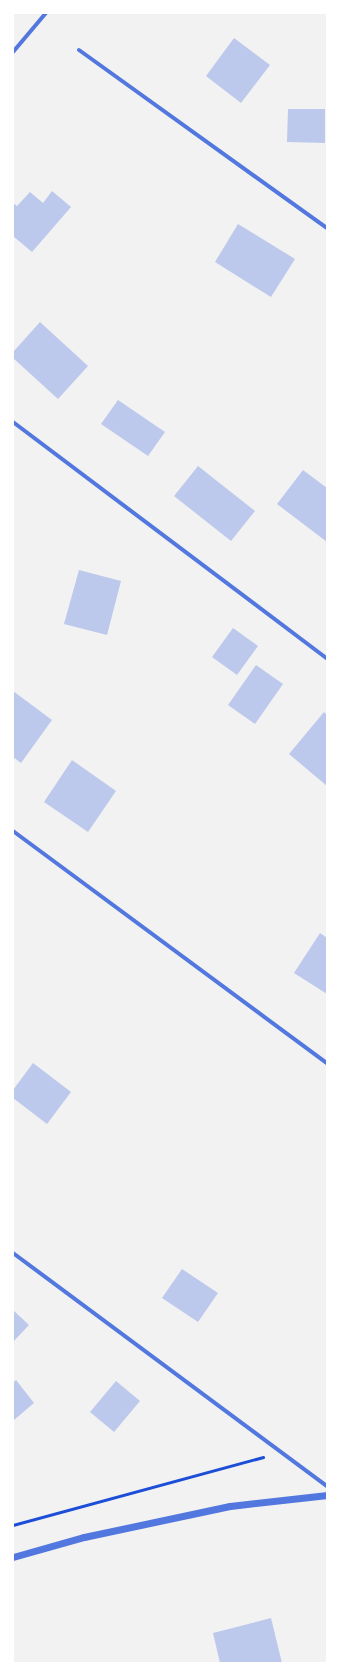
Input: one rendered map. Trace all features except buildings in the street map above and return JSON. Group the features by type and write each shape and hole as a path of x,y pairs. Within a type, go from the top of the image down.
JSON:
{"street":[{"path":"13,52 46,13"},
{"path":"79,50 327,228"},
{"path":"13,422 327,659"},
{"path":"13,831 327,1063"},
{"path":"13,1253 327,1486"},
{"path":"13,1557 84,1537 230,1506 327,1495"}],"path":[{"path":"13,1525 281,1452"}]}
